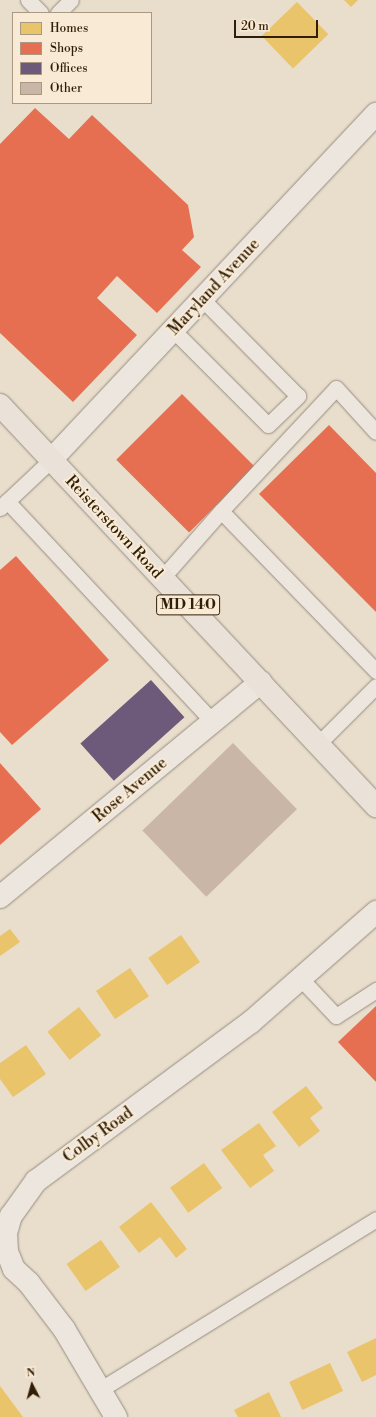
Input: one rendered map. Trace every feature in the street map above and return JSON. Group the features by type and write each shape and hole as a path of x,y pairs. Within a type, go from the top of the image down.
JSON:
{"main road":[{"name":"Reisterstown Road","path":"0,405 376,806"}],"street":[{"name":"Maryland Avenue","path":"51,460 376,114"},
{"name":"Rose Avenue","path":"0,897 261,682"},
{"name":"Colby Road","path":"116,1417 101,1389 64,1329 29,1283 14,1269 7,1252 6,1233 11,1216 36,1181 251,1022 376,912"}],"lane":[{"path":"28,0 40,12"},
{"path":"59,12 71,0"},
{"path":"174,330 268,425 298,396 202,299"},
{"path":"162,578 221,511 336,388 376,432"},
{"path":"51,460 4,505 130,633 213,722"},
{"path":"221,511 376,671"},
{"path":"318,744 376,686"},
{"path":"301,979 336,1016 376,990"},
{"path":"101,1389 376,1219"}],"building: Homes":[{"path":"344,0 358,0 351,7"},
{"path":"297,2 328,34 293,68 262,36"},
{"path":"10,929 20,942 0,956 0,936"},
{"path":"181,935 200,962 167,985 148,958"},
{"path":"130,968 149,996 115,1019 96,991"},
{"path":"79,1007 101,1035 70,1060 47,1032"},
{"path":"26,1045 46,1074 13,1097 0,1079 0,1063"},
{"path":"306,1086 323,1108 310,1118 320,1131 299,1147 272,1112"},
{"path":"259,1123 276,1146 263,1155 274,1171 250,1188 221,1150"},
{"path":"204,1163 222,1188 188,1213 170,1188"},
{"path":"151,1202 187,1249 176,1258 160,1237 139,1253 119,1227"},
{"path":"101,1240 120,1267 86,1291 67,1264"},
{"path":"376,1338 376,1375 362,1382 347,1352"},
{"path":"330,1363 343,1391 302,1410 289,1382"},
{"path":"0,1386 23,1417 0,1417"},
{"path":"269,1392 281,1417 238,1417 234,1410"}],"building: Shops":[{"path":"35,108 69,139 92,115 188,205 194,237 182,250 201,267 157,313 117,276 97,298 137,335 73,402 0,333 0,144"},
{"path":"182,394 255,467 189,533 116,460"},
{"path":"329,425 376,473 376,612 259,494"},
{"path":"16,556 109,660 12,745 0,732 0,570"},
{"path":"0,763 41,809 0,845"},
{"path":"376,1006 376,1082 338,1042"}],"building: Offices":[{"path":"151,680 184,717 114,781 80,744"}],"building: Other":[{"path":"233,743 297,809 206,897 142,831"}]}
